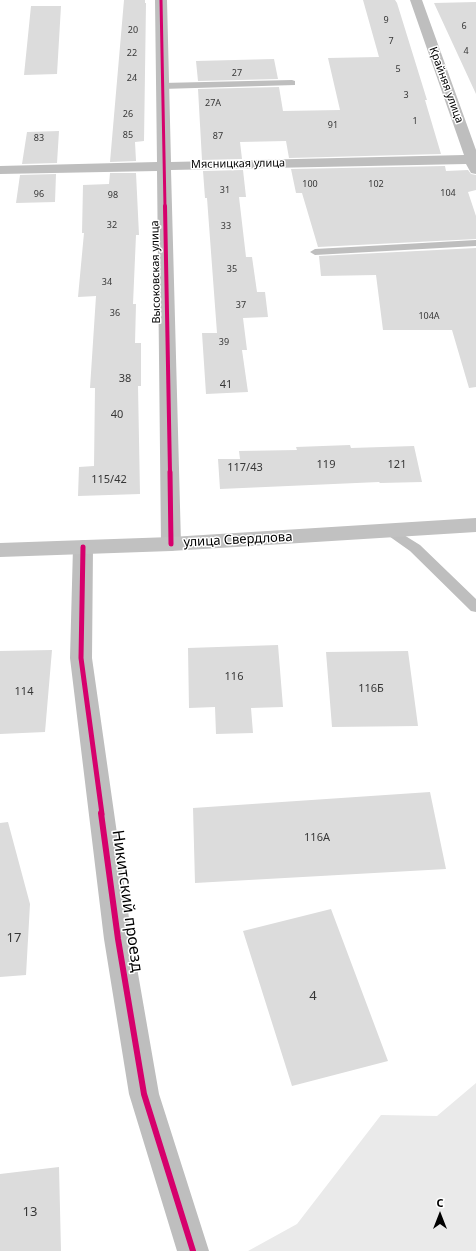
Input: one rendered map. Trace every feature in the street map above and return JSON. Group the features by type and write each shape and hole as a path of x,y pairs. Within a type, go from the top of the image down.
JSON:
{"street":[{"name":"Высоковская улица","path":"160,0 171,544"},
{"name":"Крайняя улица","path":"416,0 475,162"},
{"name":"Мясницкая улица","path":"0,170 164,166 475,162"},
{"name":"улица Свердлова","path":"0,550 171,544 476,525"},
{"name":"Никитский проезд","path":"83,547 81,658 118,939 144,1094 193,1251"}],"lane":[{"path":"162,86 292,83"},
{"path":"315,252 476,243"},
{"path":"391,531 415,548 476,606"}],"shaded area":[{"path":"476,1083 476,1251 248,1251 297,1224 381,1115 437,1116"}],"building":[{"path":"124,0 145,0 146,3 144,141 135,142 136,161 110,162"},
{"path":"363,0 395,0 397,3 427,100 425,100 441,154 289,158 286,141 240,142 242,159 202,160 198,89 279,87 283,111 340,110 328,58 379,57"},
{"path":"476,2 476,94 434,3"},
{"path":"31,6 61,6 57,74 24,75"},
{"path":"274,59 278,79 198,81 196,61"},
{"path":"59,131 57,163 22,164 27,132"},
{"path":"445,166 446,171 468,170 471,174 476,175 476,190 468,192 476,216 476,239 318,247 302,193 296,193 291,169"},
{"path":"243,170 246,197 239,197 246,257 252,257 257,292 265,292 268,317 243,318 247,350 242,350 248,392 206,394 202,333 217,333 207,198 205,198 203,171"},
{"path":"110,173 136,173 139,235 136,235 133,304 136,304 135,343 141,343 141,386 138,386 140,494 78,496 79,467 94,466 95,388 90,388 96,296 78,297 84,233 82,233 83,185 109,184"},
{"path":"56,174 55,202 16,203 20,175"},
{"path":"476,248 476,387 469,388 452,330 383,330 376,275 321,276 319,256"},
{"path":"350,445 351,448 414,446 422,482 379,482 220,489 218,459 240,459 239,451 297,450 296,447"},
{"path":"278,645 283,707 251,708 253,733 216,734 215,707 189,708 188,648"},
{"path":"52,650 45,732 0,734 0,651"},
{"path":"408,651 418,726 332,727 326,652"},
{"path":"430,792 446,869 195,883 193,808"},
{"path":"8,822 30,904 26,975 0,977 0,823"},
{"path":"331,909 388,1061 292,1086 243,931"},
{"path":"59,1167 61,1251 0,1251 0,1174"}],"cycle path":[{"path":"161,0 171,544"},
{"path":"83,547 81,658 118,939 144,1094 193,1251"}]}
